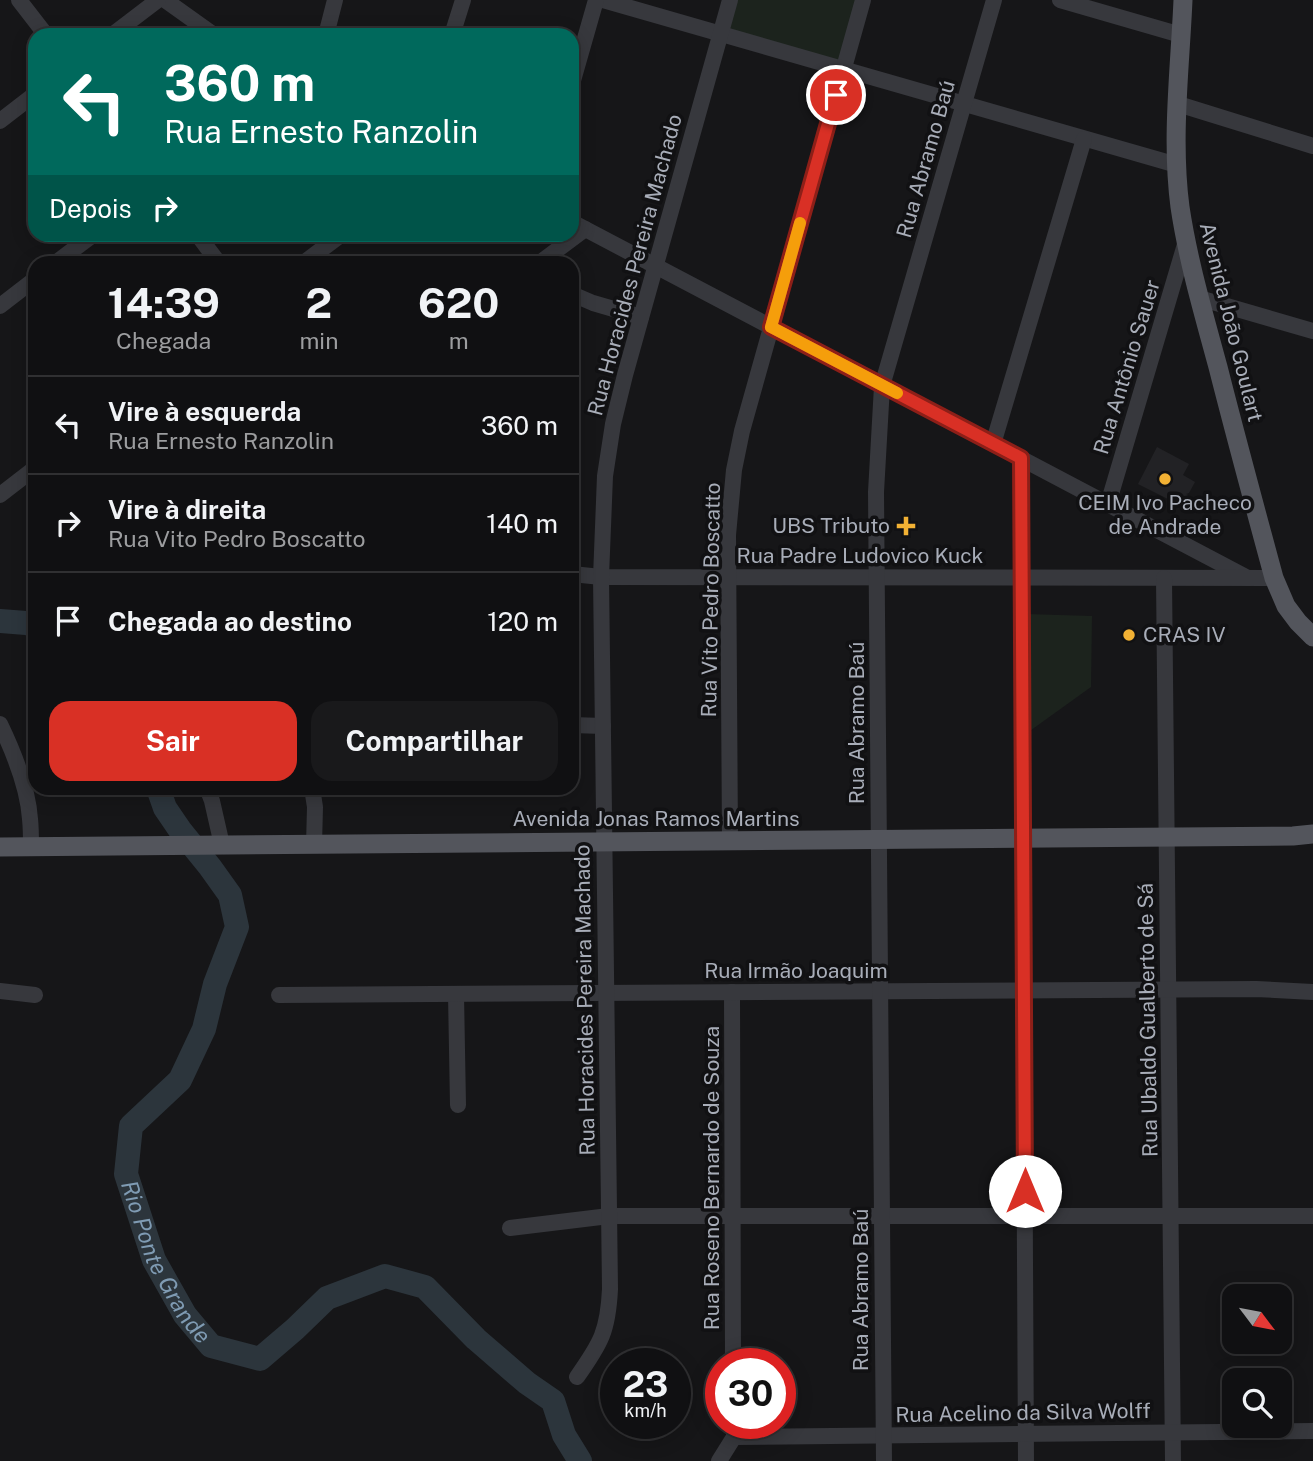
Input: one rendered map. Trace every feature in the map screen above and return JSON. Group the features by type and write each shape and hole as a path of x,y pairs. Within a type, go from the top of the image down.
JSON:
{"main road":[{"name":"Avenida João Goulart","path":"1183,0 1177,165 1186,241 1274,578 1286,606 1297,622 1313,637"},
{"name":"Avenida Jonas Ramos Martins","path":"0,847 1313,834"}],"street":[{"path":"19,0 41,28"},
{"path":"122,28 158,0"},
{"path":"165,0 204,28"},
{"path":"328,28 335,0"},
{"path":"455,28 463,0"},
{"path":"579,60 596,0"},
{"path":"603,0 1177,165"},
{"name":"Rua Horacides Pereira Machado","path":"577,1377 594,1353 609,1315 601,577 602,517 607,463 625,375 730,0"},
{"name":"Rua Vito Pedro Boscatto","path":"730,841 728,535 734,470 742,431 863,0"},
{"name":"Rua Abramo Baú","path":"884,1461 876,492 882,386 994,0"},
{"path":"1060,0 1181,35"},
{"path":"0,121 28,99"},
{"path":"1178,104 1313,146"},
{"path":"992,444 1084,139"},
{"path":"579,226 1248,578"},
{"name":"Rua Antônio Sauer","path":"1108,504 1186,241"},
{"path":"65,256 83,242"},
{"path":"313,256 331,242"},
{"path":"547,256 562,242"},
{"path":"0,306 28,284"},
{"path":"579,297 641,317"},
{"path":"1199,298 1313,331"},
{"path":"1021,458 1026,1461"},
{"path":"0,495 28,473"},
{"name":"Rua Padre Ludovico Kuck","path":"579,575 601,577 1274,578"},
{"name":"Rua Ubaldo Gualberto de Sá","path":"1164,578 1173,1461"},
{"path":"0,724 27,800 31,847"},
{"path":"579,725 603,726"},
{"path":"209,795 222,845"},
{"path":"313,795 314,845"},
{"name":"Rua Irmão Joaquim","path":"279,995 1256,989 1313,992"},
{"path":"0,991 36,995"},
{"name":"Rua Roseno Bernardo de Souza","path":"732,992 733,1348"},
{"path":"456,994 458,1105"},
{"path":"510,1228 609,1216 1313,1216"},
{"name":"Rua Acelino da Silva Wolff","path":"796,1432 884,1436 1313,1431"},
{"path":"719,1461 730,1439"}],"shaded area":[{"path":"730,0 863,0 843,69 721,34"},
{"name":"CEIM Ivo Pacheco de Andrade","path":"1157,447 1189,464 1183,475 1195,482 1186,494 1188,495 1182,506 1138,484"},
{"path":"1026,614 1092,616 1091,687 1027,733"}],"waterway":[{"name":"Rio Ponte Grande","path":"0,621 28,623"},
{"name":"Rio Ponte Grande","path":"160,795 165,808 180,830 230,895 237,927 215,984 204,1029 180,1080 131,1126 126,1174 154,1260 185,1315 211,1346 260,1359 327,1298 385,1276 425,1287 476,1339 527,1383 553,1401 564,1435 580,1461"}],"slow traffic":[{"path":"800,223 771,327 897,393"}],"place":[{"name":"CEIM Ivo Pacheco de Andrade","path":"1165,479"},
{"name":"UBS Tributo","path":"906,526"},
{"name":"CRAS IV","path":"1129,635"}],"route":[{"path":"836,95 771,327 1021,458 1025,1191"}]}
